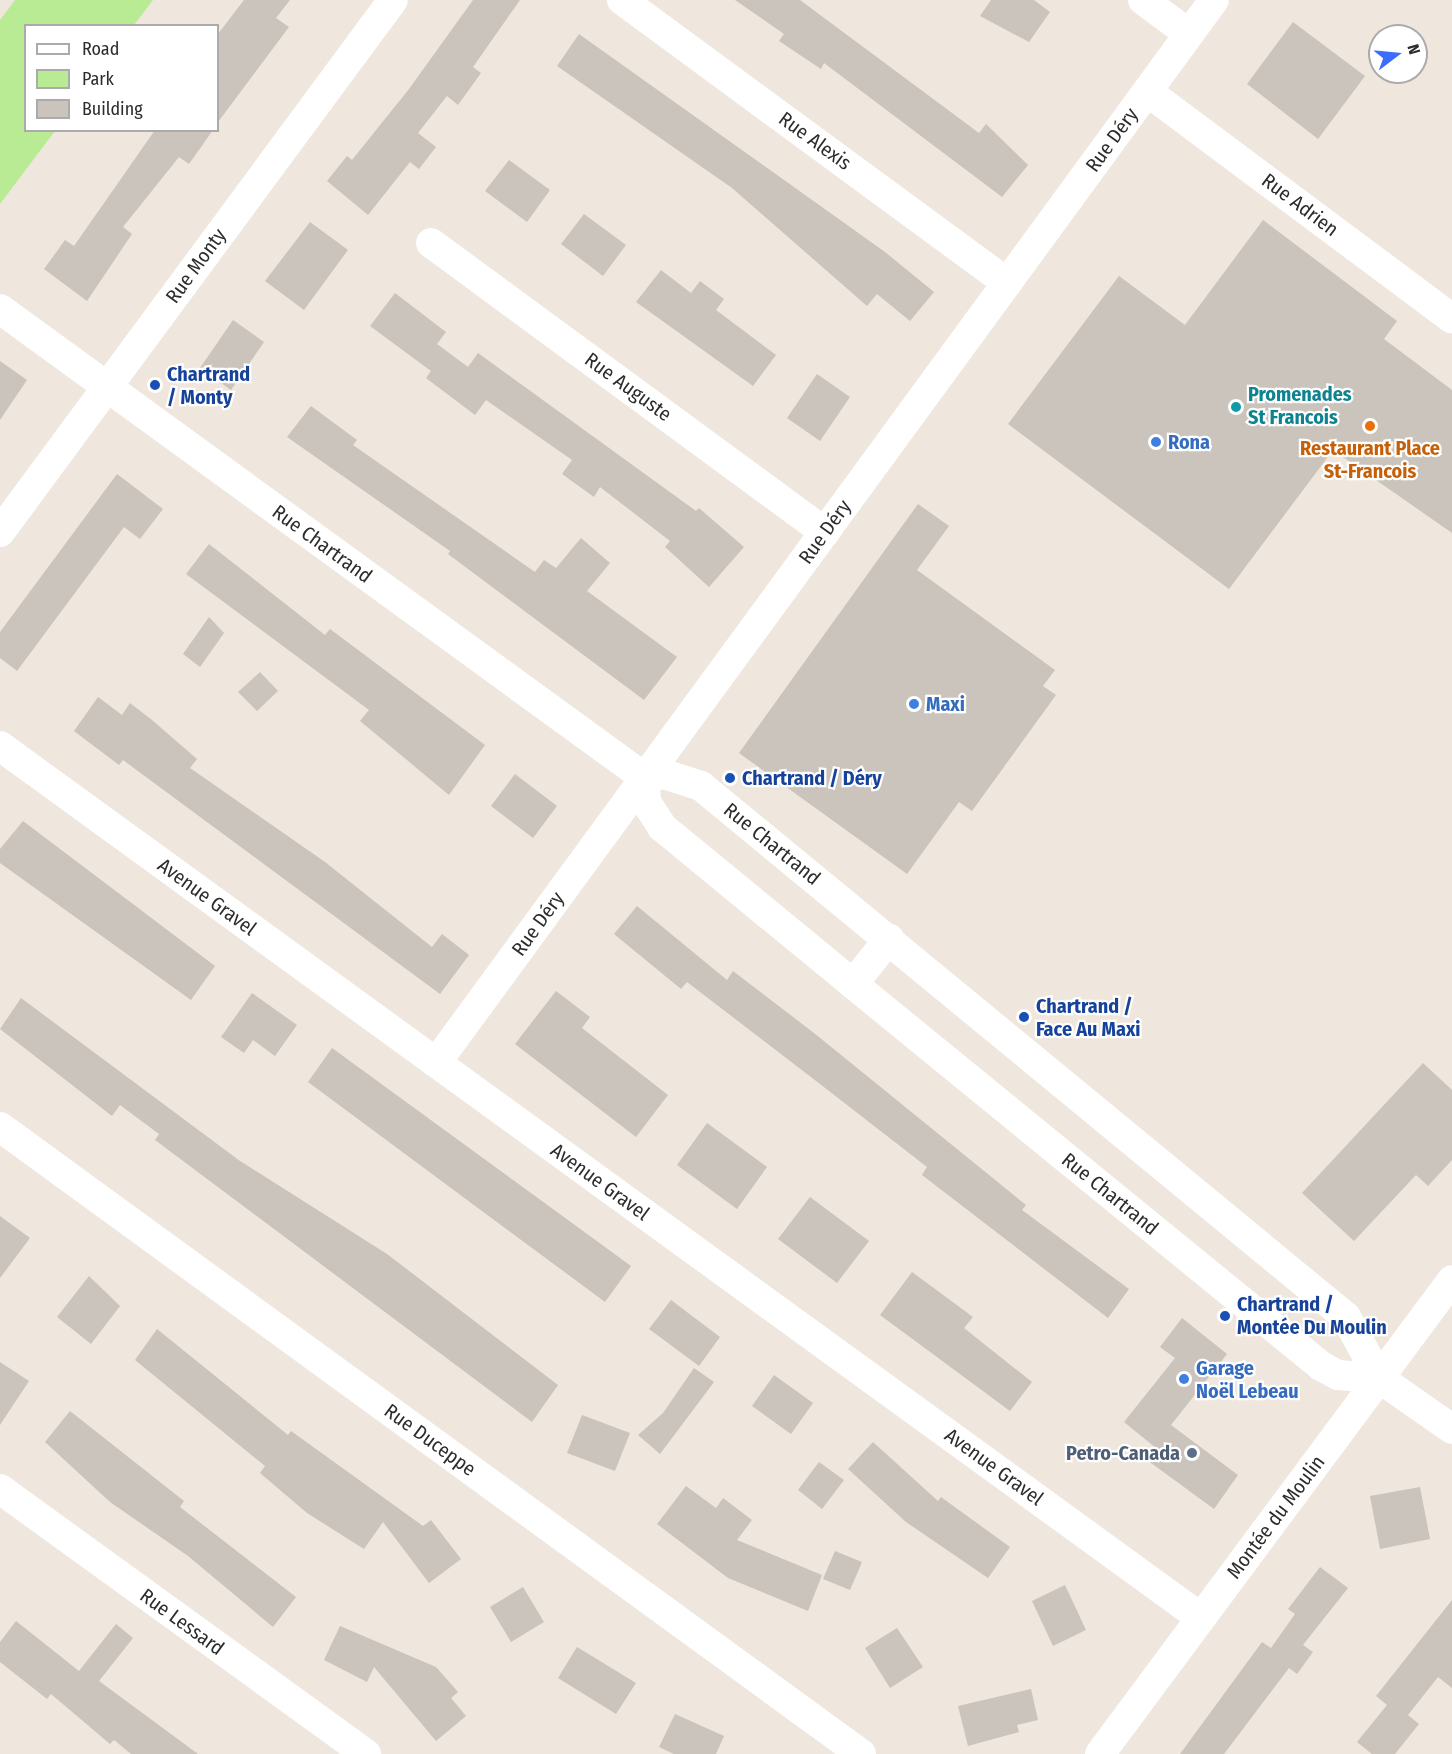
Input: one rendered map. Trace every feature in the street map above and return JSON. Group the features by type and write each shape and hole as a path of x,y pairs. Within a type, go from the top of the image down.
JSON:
{"street":[{"name":"Rue Monty","path":"0,532 393,0"},
{"name":"Rue Alexis","path":"622,0 1007,283"},
{"path":"1143,0 1189,34"},
{"name":"Rue Déry","path":"436,1063 1214,0"},
{"name":"Rue Adrien","path":"1148,92 1452,319"},
{"name":"Rue Auguste","path":"431,243 825,532"},
{"name":"Rue Chartrand","path":"0,309 645,778 685,777 701,786 1346,1317 1360,1335 1379,1378 1338,1375 1321,1366 853,984 662,827 646,802 645,778"},
{"name":"Avenue Gravel","path":"0,746 1201,1618"},
{"path":"853,984 889,939"},
{"name":"Rue Duceppe","path":"0,1127 861,1754"},
{"name":"Montée du Moulin","path":"1100,1754 1452,1280"},
{"path":"1379,1378 1452,1430"},
{"name":"Rue Lessard","path":"0,1489 366,1754"}],"green space":[{"path":"15,0 153,0 135,24 24,24 24,132 54,132 0,204 0,20"}],"building":[{"path":"244,0 290,0 276,18 289,27 219,121 219,33"},
{"path":"473,0 520,0 473,67 481,73 458,105 447,96 418,133 436,147 419,169 410,162 368,215 327,181 347,156 352,160 409,89"},
{"path":"735,0 800,0 979,133 986,124 1028,165 1002,197 824,63 821,69 779,41 784,34"},
{"path":"991,0 1034,0 1050,12 1029,42 980,16"},
{"path":"1293,22 1365,76 1318,139 1247,84"},
{"path":"579,34 885,252 934,292 910,321 877,294 867,306 732,188 557,66"},
{"path":"154,132 212,132 189,164 179,157 123,227 132,234 87,301 44,269 65,240 74,246"},
{"path":"509,160 550,190 527,222 485,191"},
{"path":"584,214 626,245 603,276 561,244"},
{"name":"Promenades St Francois","path":"1263,220 1397,321 1384,339 1452,390 1452,533 1333,450 1229,589 1008,424 1119,276 1185,325"},
{"path":"310,222 348,250 304,310 265,281"},
{"path":"661,270 691,293 700,281 724,299 716,310 776,355 753,386 636,302"},
{"path":"395,293 446,332 437,344 468,367 478,353 696,511 699,508 744,547 709,587 665,547 670,541 600,487 594,497 562,474 572,460 486,400 475,415 426,378 431,371 370,326"},
{"path":"233,320 264,342 231,390 200,368"},
{"path":"0,361 27,380 0,420"},
{"path":"817,374 850,397 820,441 787,418"},
{"path":"311,406 357,440 353,445 535,572 544,560 556,568 581,538 610,563 587,591 677,657 644,700 448,554 450,551 287,437"},
{"path":"117,474 163,509 140,539 124,527 17,671 0,658 0,632"},
{"path":"918,504 949,526 917,570 1055,670 1043,686 1056,695 972,811 959,802 907,874 739,753"},
{"path":"209,544 325,635 330,629 485,745 449,795 360,721 369,710 186,574"},
{"path":"209,617 224,633 200,667 183,654"},
{"path":"260,672 278,691 257,711 238,692"},
{"path":"98,697 122,715 130,703 197,759 190,768 325,862 432,947 442,934 469,955 440,994 123,760 119,765 74,731"},
{"path":"515,774 557,806 533,838 491,806"},
{"path":"23,821 215,966 191,1000 0,863 0,849"},
{"path":"637,906 727,980 733,971 814,1033 1026,1205 1022,1210 1129,1289 1108,1318 922,1175 927,1167 687,982 681,989 614,934"},
{"path":"556,991 590,1017 582,1028 668,1095 636,1137 515,1044"},
{"path":"252,993 297,1025 275,1056 253,1040 244,1053 221,1037"},
{"path":"21,998 240,1161 387,1254 558,1385 532,1422 155,1140 159,1134 120,1105 112,1116 0,1029"},
{"path":"332,1048 631,1266 605,1302 308,1082"},
{"path":"1423,1063 1452,1090 1452,1160 1428,1186 1416,1175 1354,1241 1302,1193"},
{"path":"707,1123 767,1167 737,1209 677,1165"},
{"path":"810,1197 869,1241 837,1283 778,1239"},
{"path":"0,1216 30,1238 0,1278"},
{"path":"912,1272 973,1317 964,1328 1032,1382 1010,1411 880,1315"},
{"path":"89,1276 120,1306 91,1344 57,1317"},
{"path":"671,1300 720,1337 699,1366 649,1329"},
{"path":"1182,1318 1227,1354 1171,1425 1238,1475 1214,1509 1147,1460 1156,1448 1124,1422 1175,1358 1160,1347"},
{"path":"157,1329 288,1435 291,1431 423,1526 431,1520 461,1559 429,1583 383,1522 364,1549 307,1513 260,1473 265,1466 135,1360"},
{"path":"0,1362 29,1381 0,1425"},
{"path":"694,1368 714,1382 660,1454 638,1435 663,1413"},
{"path":"774,1375 813,1403 791,1434 752,1406"},
{"path":"70,1411 184,1501 180,1507 296,1597 273,1627 188,1556 110,1502 45,1442"},
{"path":"582,1415 630,1433 615,1471 567,1453"},
{"path":"873,1442 938,1501 941,1497 1010,1547 988,1578 906,1522 848,1469"},
{"path":"819,1462 844,1480 822,1509 798,1490"},
{"path":"686,1486 716,1508 723,1498 752,1520 737,1540 822,1575 808,1611 728,1578 657,1524"},
{"path":"1420,1487 1430,1539 1380,1549 1370,1496"},
{"path":"835,1551 862,1562 850,1590 823,1579"},
{"path":"1320,1567 1348,1588 1303,1645 1313,1652 1297,1674 1289,1668 1224,1754 1180,1754 1262,1642 1271,1648 1295,1614 1288,1609"},
{"path":"1065,1585 1086,1630 1053,1646 1032,1601"},
{"path":"523,1587 544,1622 511,1642 490,1607"},
{"path":"1452,1600 1452,1688 1438,1677 1408,1715 1419,1724 1395,1754 1372,1754 1357,1742 1387,1705 1376,1696"},
{"path":"16,1621 79,1671 116,1624 133,1638 99,1681 198,1754 131,1754 114,1740 110,1744 51,1694 47,1699 0,1662 0,1642"},
{"path":"340,1626 436,1667 458,1692 451,1698 466,1716 436,1741 374,1667 367,1682 324,1660"},
{"path":"897,1628 923,1667 890,1688 865,1648"},
{"path":"577,1647 636,1683 616,1714 558,1678"},
{"path":"1031,1689 1038,1720 1017,1725 1019,1732 968,1746 958,1706"},
{"path":"675,1714 724,1736 716,1754 674,1754 659,1747"}],"place":[{"name":"Chartrand / Monty","path":"155,385"},
{"name":"Promenades St Francois","path":"1236,407"},
{"name":"Restaurant Place St-Francois","path":"1370,426"},
{"name":"Rona","path":"1156,442"},
{"name":"Maxi","path":"914,704"},
{"name":"Chartrand / Déry","path":"730,778"},
{"name":"Chartrand / Face Au Maxi","path":"1024,1017"},
{"name":"Chartrand / Montée Du Moulin","path":"1225,1316"},
{"name":"Garage Noël Lebeau","path":"1184,1379"},
{"name":"Petro-Canada","path":"1192,1453"}]}
